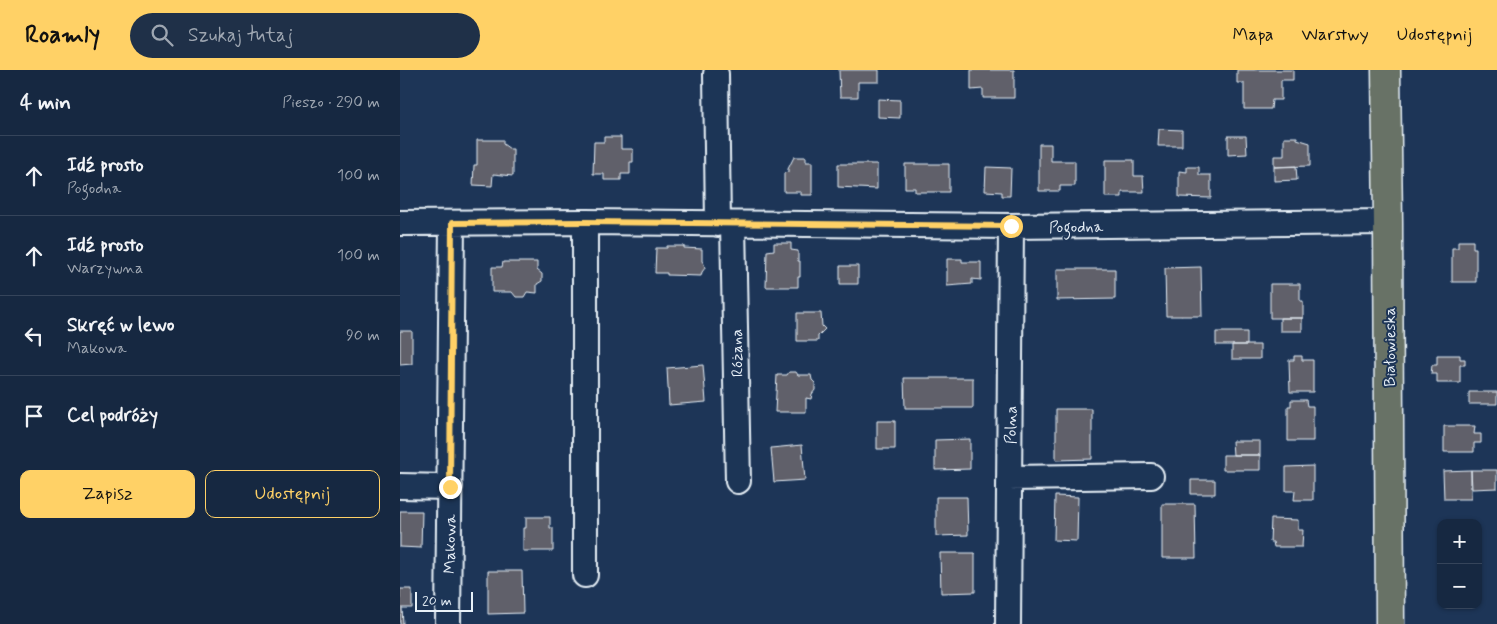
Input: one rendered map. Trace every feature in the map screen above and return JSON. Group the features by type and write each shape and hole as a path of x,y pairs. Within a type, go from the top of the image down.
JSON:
{"main road":[{"name":"Białowieska","path":"1386,70 1390,624"}],"street":[{"name":"Różana","path":"716,74 726,224 738,481"},
{"name":"Pogodna","path":"400,223 585,222 1011,226 1388,222"},
{"path":"585,222 585,575"},
{"name":"Makowa","path":"448,624 452,223"},
{"name":"Polna","path":"1008,624 1011,226"},
{"path":"1009,478 1151,476"},
{"path":"400,486 450,487"}],"building":[{"path":"839,70 879,70 879,82 858,82 858,97 840,97"},
{"path":"971,70 1014,70 1014,98 983,98 983,89 971,90"},
{"path":"1237,70 1293,70 1293,80 1281,80 1281,100 1272,100 1271,109 1244,109 1244,83 1237,83"},
{"path":"878,99 900,100 900,118 878,117"},
{"path":"1159,129 1182,130 1182,146 1158,146"},
{"path":"1228,136 1246,136 1247,154 1228,155"},
{"path":"604,137 621,137 621,149 633,149 633,162 630,162 630,174 621,174 621,180 604,180 604,174 593,174 594,142 604,142"},
{"path":"1284,137 1297,137 1297,139 1310,143 1310,166 1274,167 1274,156 1284,156"},
{"path":"477,140 503,140 503,144 513,149 513,176 493,174 492,186 473,185 474,165 477,165"},
{"path":"1039,144 1051,144 1051,161 1075,161 1075,186 1060,186 1060,191 1039,191"},
{"path":"794,157 806,157 806,162 812,162 812,195 801,195 801,192 784,192 784,173 788,172"},
{"path":"1105,160 1134,160 1134,176 1143,176 1144,192 1122,192 1122,197 1105,197"},
{"path":"838,164 877,164 877,189 838,187"},
{"path":"905,164 949,164 949,192 915,192 915,188 905,188"},
{"path":"1296,166 1297,180 1274,181 1274,167"},
{"path":"986,167 1011,168 1010,196 1002,196 1002,192 985,191"},
{"path":"1187,167 1199,167 1199,175 1211,175 1211,198 1179,197 1179,171 1187,172"},
{"path":"1458,241 1473,241 1473,248 1476,248 1476,282 1452,282 1452,248 1458,248"},
{"path":"774,243 791,243 791,250 798,251 800,277 798,277 798,287 766,287 767,251 774,250"},
{"path":"667,246 702,249 702,261 705,268 701,276 655,273 656,248 667,248"},
{"path":"947,259 962,259 962,262 981,262 981,280 972,279 972,284 947,286"},
{"path":"503,262 537,262 537,270 542,274 542,281 537,284 537,293 527,292 524,297 516,297 512,292 492,292 492,267 502,267"},
{"path":"840,266 858,266 858,284 840,284"},
{"path":"1201,267 1202,316 1166,316 1165,268"},
{"path":"1057,269 1115,269 1115,299 1057,300"},
{"path":"1270,284 1300,284 1303,318 1270,318"},
{"path":"797,313 821,313 822,326 825,329 818,336 818,341 797,341"},
{"path":"1280,318 1302,318 1302,331 1280,331"},
{"path":"400,331 412,331 412,364 400,365"},
{"path":"1216,332 1247,332 1247,345 1216,345"},
{"path":"1232,345 1260,345 1260,359 1232,359"},
{"path":"1437,355 1460,355 1460,359 1465,359 1465,365 1460,365 1460,383 1437,383 1437,374 1431,374 1432,365 1437,365"},
{"path":"1294,356 1302,356 1302,360 1313,360 1313,392 1290,392 1289,360 1294,360"},
{"path":"703,365 706,402 669,405 667,368"},
{"path":"789,372 796,372 798,375 811,375 815,383 815,390 811,399 806,398 806,412 775,412 777,375 787,375"},
{"path":"904,378 973,378 973,408 905,408"},
{"path":"1469,392 1497,392 1497,404 1469,404"},
{"path":"1291,400 1306,400 1307,406 1313,406 1313,441 1288,441 1288,406 1291,406"},
{"path":"1056,409 1092,409 1092,459 1056,460"},
{"path":"877,421 895,421 895,449 877,449"},
{"path":"1444,426 1475,426 1474,434 1481,434 1481,443 1474,443 1474,452 1444,452"},
{"path":"970,439 970,469 935,470 935,440"},
{"path":"1232,441 1260,441 1260,455 1233,455"},
{"path":"802,445 805,480 774,482 771,448"},
{"path":"1223,455 1260,455 1260,470 1223,470"},
{"path":"1313,466 1313,500 1294,500 1295,491 1286,491 1286,467"},
{"path":"1471,470 1497,470 1497,488 1472,489"},
{"path":"1471,470 1471,499 1444,499 1443,471"},
{"path":"1191,480 1215,480 1215,494 1191,494"},
{"path":"1055,496 1078,497 1077,541 1054,540"},
{"path":"936,497 967,497 968,535 936,536"},
{"path":"1162,504 1195,504 1196,558 1162,558"},
{"path":"400,511 422,511 421,548 400,547"},
{"path":"526,517 550,517 550,528 553,528 553,551 523,551 523,528 526,528"},
{"path":"1271,519 1298,520 1298,530 1303,530 1302,547 1274,547 1273,542 1270,542"},
{"path":"940,553 975,553 975,592 941,593"},
{"path":"488,571 522,571 523,613 488,614"},
{"path":"400,589 412,589 412,608 402,608 403,624 400,624"}],"route":[{"path":"450,487 452,223 585,222 1011,226"}]}
